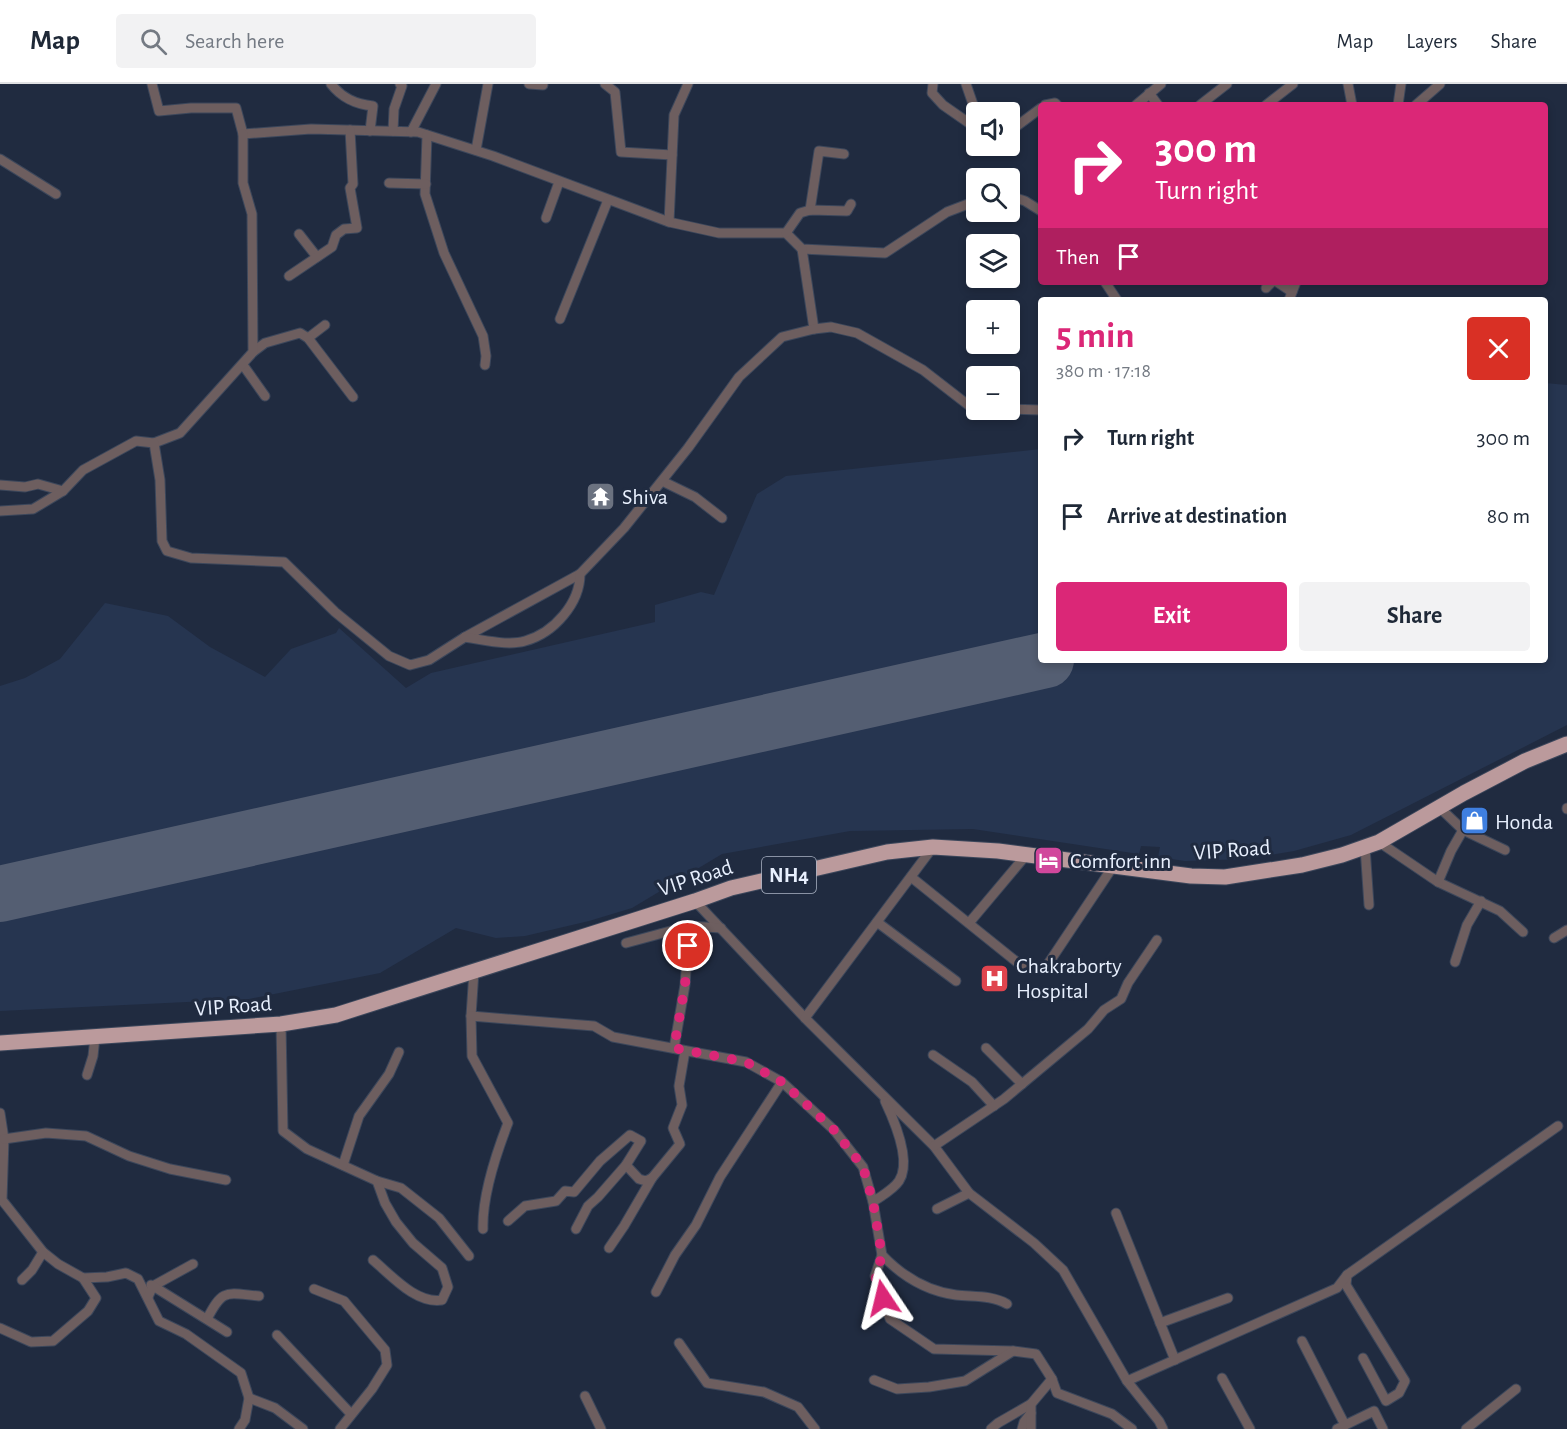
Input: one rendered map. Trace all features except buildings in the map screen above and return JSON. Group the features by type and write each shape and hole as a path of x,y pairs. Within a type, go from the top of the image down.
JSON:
{"highway":[{"name":"VIP Road","path":"0,1042 281,1024 336,1015 731,888 887,852 933,848 1027,854 1191,876 1225,877 1302,866 1372,844 1525,761 1567,744"}],"street":[{"path":"152,84 159,111 236,108 243,134 243,183 252,214 254,352"},
{"path":"331,84 336,91 355,104 372,106 370,131"},
{"path":"393,131 394,109 402,86 400,84"},
{"path":"411,132 436,84"},
{"path":"476,150 488,84"},
{"path":"530,84 543,85"},
{"path":"605,84 615,92 621,152 672,155"},
{"path":"669,222 674,115 688,84"},
{"path":"933,84 932,93 943,105 966,121"},
{"path":"966,84 972,102"},
{"path":"1144,101 1161,84"},
{"path":"1204,102 1227,84"},
{"path":"1270,102 1293,84"},
{"path":"1348,84 1351,102"},
{"path":"1398,102 1401,84"},
{"path":"1419,102 1440,84"},
{"path":"1020,124 1038,110"},
{"path":"243,134 311,129 411,132 476,150 669,222 719,233 786,233 802,249 814,329"},
{"path":"289,276 332,247 336,235 344,229 357,228 350,188 352,184 350,130"},
{"path":"427,135 425,194 444,253 483,336 485,365"},
{"path":"810,210 819,151 844,154"},
{"path":"0,159 56,194"},
{"path":"546,218 559,182"},
{"path":"389,183 426,184"},
{"path":"1020,199 1038,209"},
{"path":"560,319 608,200"},
{"path":"786,233 800,213 810,210 847,211 851,204"},
{"path":"802,249 885,253 947,212 966,205"},
{"path":"299,234 317,257"},
{"path":"308,338 325,325"},
{"path":"154,443 160,480 162,541 166,551 191,558 285,562 335,612 371,642 389,656 410,665 429,660 465,637 580,574 624,528 688,448 740,377 782,337 831,327 857,333 923,370 966,403"},
{"path":"0,511 33,510 63,491 83,470 136,441 154,443 180,433 254,352 265,343 300,333 308,338 353,397"},
{"path":"243,365 265,396"},
{"path":"1020,410 1038,411"},
{"path":"662,481 695,497 722,518"},
{"path":"0,485 25,487 38,484 63,491"},
{"path":"465,637 494,642 525,642 548,630 569,609 580,587 580,574"},
{"path":"1439,807 1463,830 1505,850"},
{"path":"1438,882 1450,851 1463,830"},
{"path":"1369,905 1372,844 1438,882 1500,911 1522,932"},
{"path":"805,1018 933,848"},
{"path":"969,923 1027,854"},
{"path":"1046,967 1114,865"},
{"path":"911,877 1023,967"},
{"path":"695,901 805,1018 934,1146 969,1193 1034,1243 1063,1270 1127,1382 1159,1420 1163,1429"},
{"path":"1455,962 1467,926 1480,901"},
{"path":"877,922 956,981"},
{"path":"626,943 689,926 721,928"},
{"path":"674,1048 685,985 689,926"},
{"path":"1554,938 1567,930"},
{"path":"934,1146 994,1106 1022,1084 1088,1029 1104,1010 1121,999 1128,983 1157,940"},
{"path":"474,970 471,1016 472,1056 508,1124 482,1211 483,1229"},
{"path":"471,1016 594,1026 613,1037 746,1062 782,1082 834,1130 863,1167 873,1202 882,1256 875,1276 890,1319 934,1349 1013,1351 1036,1354 1052,1378 1057,1393 1112,1414 1132,1429"},
{"path":"281,1024 283,1131 308,1149 377,1181 401,1188 439,1218 469,1256"},
{"path":"87,1075 93,1056 95,1037"},
{"path":"986,1048 1022,1084"},
{"path":"609,1248 652,1178 680,1144 673,1128 682,1106 679,1086 685,1051"},
{"path":"343,1165 359,1116 389,1074 399,1052"},
{"path":"933,1055 972,1082 994,1106"},
{"path":"656,1292 675,1255 696,1225 720,1177 782,1082"},
{"path":"873,1202 899,1181 903,1166 898,1131 882,1095"},
{"path":"0,1113 4,1139 1,1200 43,1252 58,1264 83,1278 96,1298 88,1311 53,1341 32,1342 0,1328"},
{"path":"1127,1382 1338,1288 1347,1275 1558,1126"},
{"path":"4,1139 46,1133 86,1136 139,1159 226,1180"},
{"path":"508,1221 525,1206 556,1201 565,1191 574,1192 600,1161 630,1135 641,1141 626,1165 588,1206 576,1229"},
{"path":"626,1165 639,1179 645,1181 652,1178"},
{"path":"373,1260 410,1291 431,1302 442,1300 448,1287 442,1268 413,1243 396,1222 385,1203 377,1181"},
{"path":"937,1209 969,1193"},
{"path":"1116,1213 1175,1360"},
{"path":"22,1280 43,1252"},
{"path":"882,1256 900,1274 922,1286 953,1295 998,1299 1007,1304"},
{"path":"148,1298 153,1286 193,1264"},
{"path":"83,1278 126,1273 153,1286 227,1332"},
{"path":"1347,1275 1346,1285 1405,1381 1399,1393 1386,1401 1363,1358"},
{"path":"138,1279 159,1321 186,1334 241,1373 249,1398 245,1420 239,1429"},
{"path":"314,1289 344,1301 385,1350 387,1365 372,1389 340,1429"},
{"path":"207,1319 217,1299 229,1293 259,1296"},
{"path":"1160,1323 1228,1298"},
{"path":"277,1335 351,1414"},
{"path":"1302,1341 1341,1427 1374,1411 1383,1429"},
{"path":"679,1343 707,1383 719,1387 764,1392 798,1407 815,1429"},
{"path":"874,1380 897,1389 965,1381 1013,1351"},
{"path":"1222,1377 1250,1429"},
{"path":"1022,1429 1031,1409 1052,1378"},
{"path":"1466,1429 1516,1389"},
{"path":"585,1396 601,1429"},
{"path":"249,1398 275,1408 303,1429"},
{"path":"991,1429 998,1423 1031,1409"},
{"path":"1031,1409 1031,1429"}],"shaded area":[{"path":"1548,383 1567,385 1567,725 1351,835 1294,851 1246,859 1185,861 1158,857 1160,847 1141,846 1139,854 973,829 850,831 722,854 632,908 589,921 525,936 496,938 456,928 380,973 249,999 0,1011 0,686 25,678 60,659 105,603 168,616 210,647 265,677 291,649 336,633 339,628 406,688 431,673 655,622 655,605 701,592 714,595 757,494 786,476 1038,449 1038,663 1548,663"}],"runway":[{"path":"0,894 1038,662"}],"place":[{"name":"Shiva","path":"601,496"},
{"name":"Honda","path":"1474,821"},
{"name":"Comfort inn","path":"1049,860"},
{"name":"Chakraborty Hospital","path":"995,978"}],"route":[{"path":"688,946 685,985 674,1048 746,1062 782,1082 834,1130 863,1167 873,1202 882,1256 875,1276 883,1298"}]}
